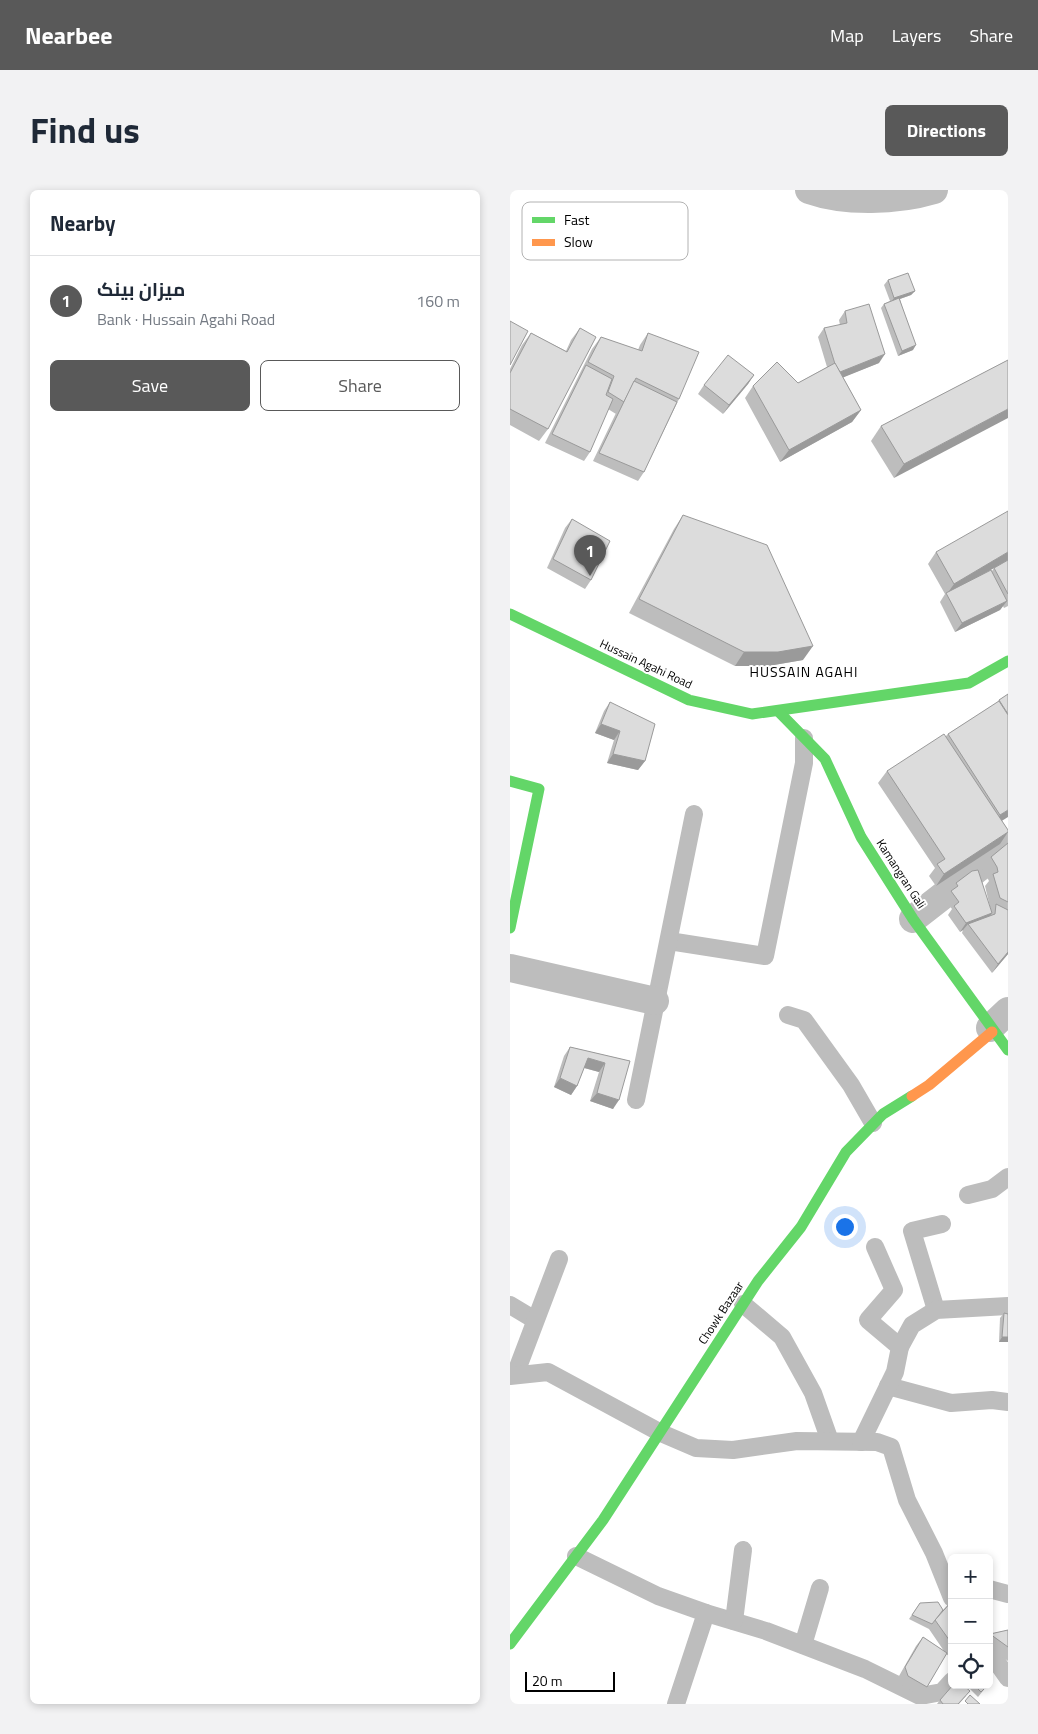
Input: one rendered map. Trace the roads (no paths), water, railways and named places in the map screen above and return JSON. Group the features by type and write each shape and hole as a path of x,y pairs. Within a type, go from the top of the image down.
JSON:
{"street":[{"path":"809,190 867,199 912,196 934,190"},
{"name":"Hussain Agahi Road","path":"512,620 689,700 752,714 969,683 1008,661"},
{"name":"Kamangran Gali","path":"778,711 825,758 861,837 913,918 997,1024 1008,1050"},
{"path":"510,781 539,789 510,928"},
{"path":"913,918 1008,845"},
{"path":"510,968 654,1001"},
{"name":"Chowk Bazaar","path":"510,1644 576,1556 661,1434 743,1304 801,1227 846,1152 883,1114 929,1084 997,1024"}],"lane":[{"path":"669,941 765,956 804,763 804,738"},
{"path":"636,1100 654,1001 669,941 694,814"},
{"path":"788,1015 804,1020 851,1084 873,1123"},
{"path":"968,1195 992,1189 1008,1177"},
{"path":"936,1310 912,1231 942,1224"},
{"path":"875,1247 894,1290 868,1320 900,1347"},
{"path":"559,1259 512,1375 548,1372 661,1434 696,1448 733,1450 797,1441 878,1442 891,1447 906,1500 947,1579"},
{"path":"743,1304 782,1337 813,1393 830,1442"},
{"path":"510,1305 535,1320"},
{"path":"862,1442 895,1372 900,1347 912,1325 936,1310 1008,1306"},
{"path":"888,1386 951,1403 992,1400 1008,1402"},
{"path":"734,1621 743,1550"},
{"path":"576,1556 658,1596 803,1645 865,1669 920,1696 942,1692 948,1685"},
{"path":"803,1645 820,1588"},
{"path":"993,1590 1008,1594"},
{"path":"676,1704 706,1613"},
{"path":"993,1657 1008,1678"}],"place":[{"name":"میزان بینک","path":"590,576"}],"district":[{"name":"HUSSAIN AGAHI","path":"804,672"}]}
